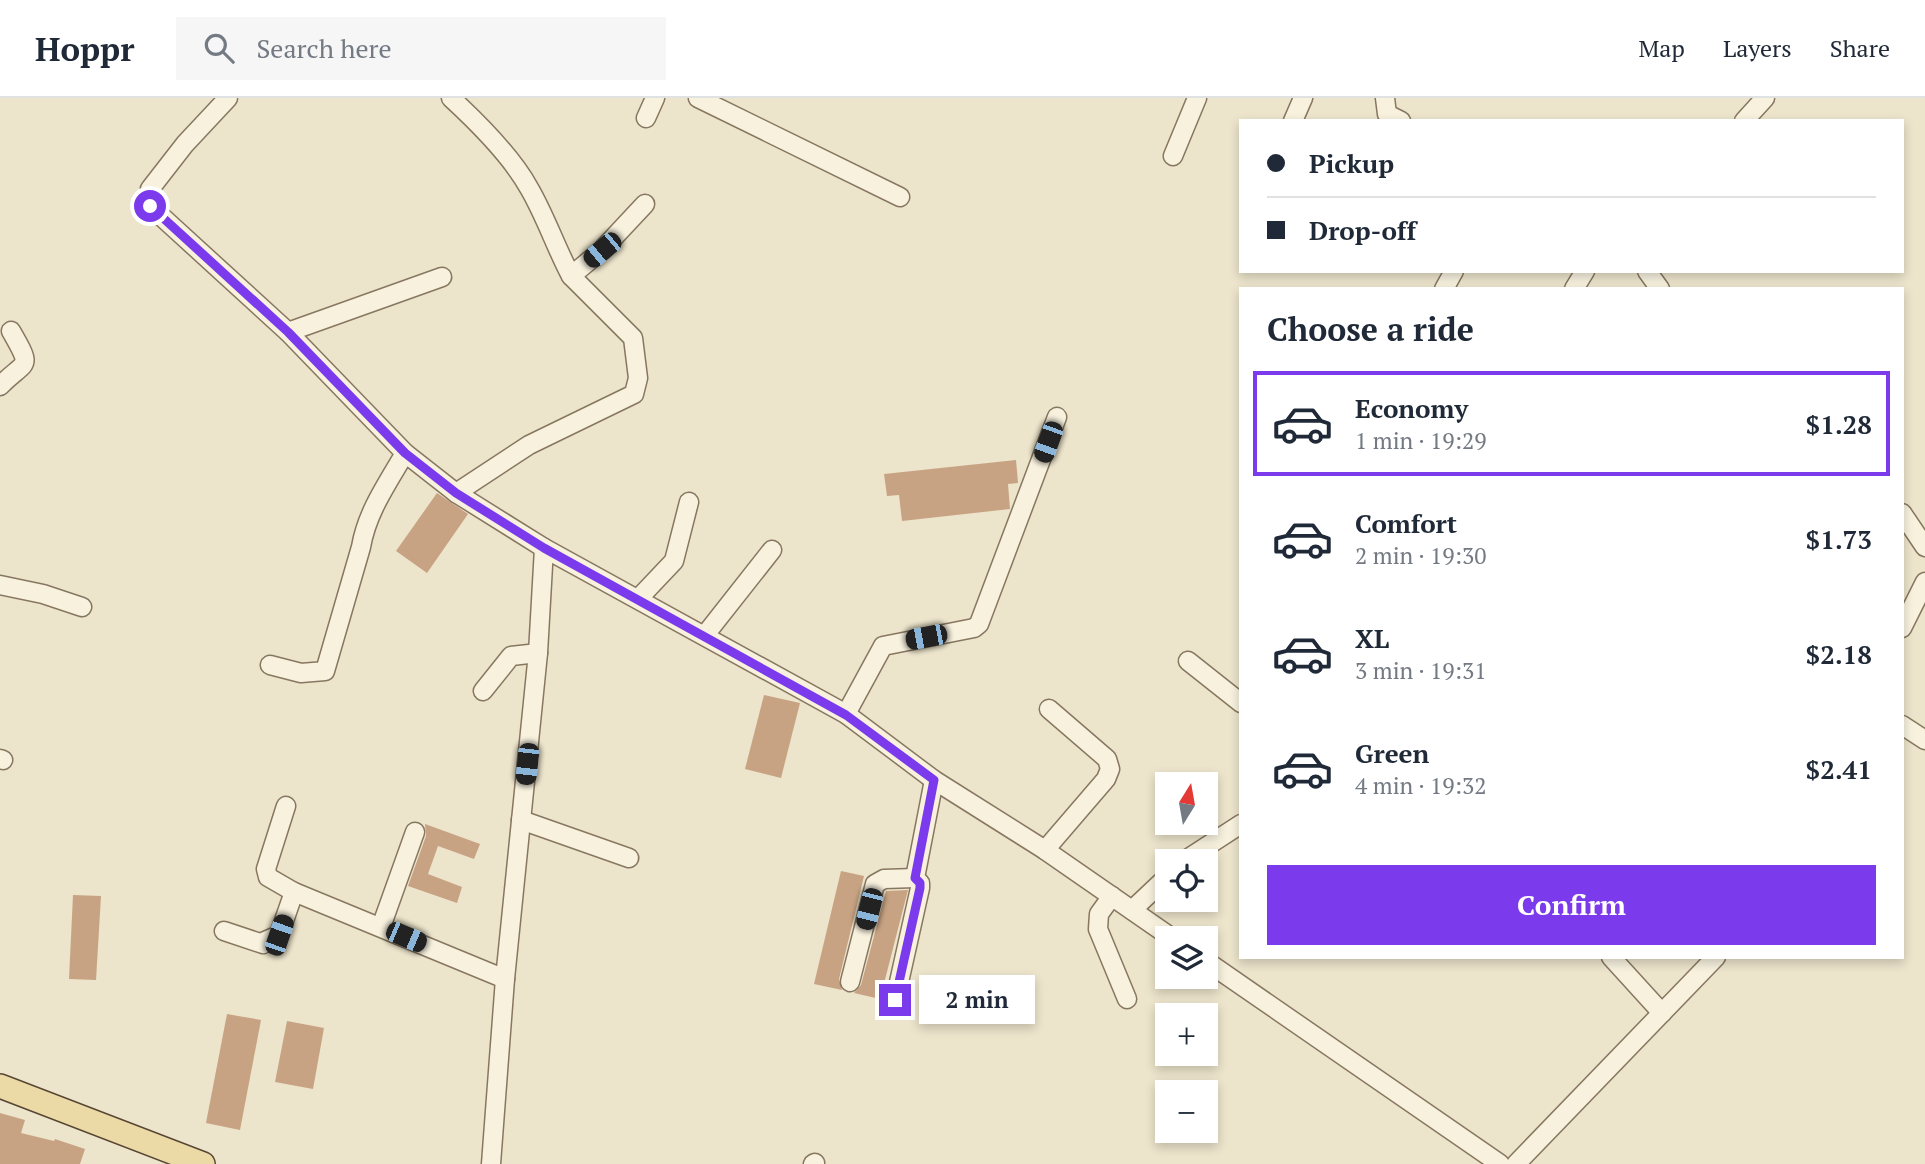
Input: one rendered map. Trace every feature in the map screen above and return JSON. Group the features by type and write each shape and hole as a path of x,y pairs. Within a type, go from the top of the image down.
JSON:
{"main road":[{"path":"0,1086 203,1164"}],"street":[{"path":"228,98 185,144 150,189 150,206 288,332 405,453 456,493 544,548 846,715 934,780 1045,850 1155,926"},
{"path":"452,98 486,132 529,187 571,276 634,338 638,378 634,394 529,445 456,493"},
{"path":"646,118 655,98"},
{"path":"698,98 900,197"},
{"path":"1173,156 1197,98"},
{"path":"1294,119 1303,98"},
{"path":"1385,98 1387,114 1397,119"},
{"path":"1746,119 1765,98"},
{"path":"571,276 602,250 645,204"},
{"path":"288,332 442,277"},
{"path":"0,386 21,370 24,363 25,355 11,331"},
{"path":"846,715 883,646 974,628 979,624 1057,417"},
{"path":"270,665 301,673 325,671 361,547 364,527 405,453"},
{"path":"638,599 674,561 689,502"},
{"path":"1904,516 1925,547"},
{"path":"491,1164 505,979 538,653 544,548"},
{"path":"705,635 772,550"},
{"path":"1904,624 1925,582"},
{"path":"0,585 43,594 82,607"},
{"path":"483,691 511,656 538,653"},
{"path":"1188,661 1239,701"},
{"path":"1045,850 1106,779 1110,769 1107,759 1049,709"},
{"path":"1904,726 1925,740"},
{"path":"915,878 934,780"},
{"path":"286,806 266,874 268,877 294,892 505,979"},
{"path":"521,820 629,858"},
{"path":"1202,849 1239,825"},
{"path":"381,926 415,832"},
{"path":"850,982 875,884 884,879 915,878 920,883 920,888 895,1000"},
{"path":"1132,910 1155,888"},
{"path":"223,931 263,944 279,935 294,892"},
{"path":"1112,896 1099,914 1098,929 1126,999"},
{"path":"1613,959 1662,1013"},
{"path":"1516,1164 1714,959"},
{"path":"1218,969 1500,1164"}],"building":[{"path":"1016,460 1018,483 1008,484 1010,509 902,521 899,495 887,496 884,474"},
{"path":"437,493 468,514 427,573 396,551"},
{"path":"764,695 800,703 781,778 745,769"},
{"path":"425,824 480,844 474,859 438,846 428,874 462,887 457,903 408,886 426,836"},
{"path":"841,871 864,876 839,979 842,990 814,984"},
{"path":"908,890 880,999 854,993 861,985 886,891"},
{"path":"73,895 101,896 96,980 69,979"},
{"path":"227,1014 261,1020 240,1130 206,1123"},
{"path":"287,1021 324,1028 313,1089 275,1082"},
{"path":"0,1113 25,1120 21,1133 54,1141 55,1139 85,1149 80,1164 0,1164"}],"route":[{"path":"150,206 288,332 405,453 456,493 544,548 762,666 846,715 934,780 915,878 920,883 920,888 895,1000"}]}
